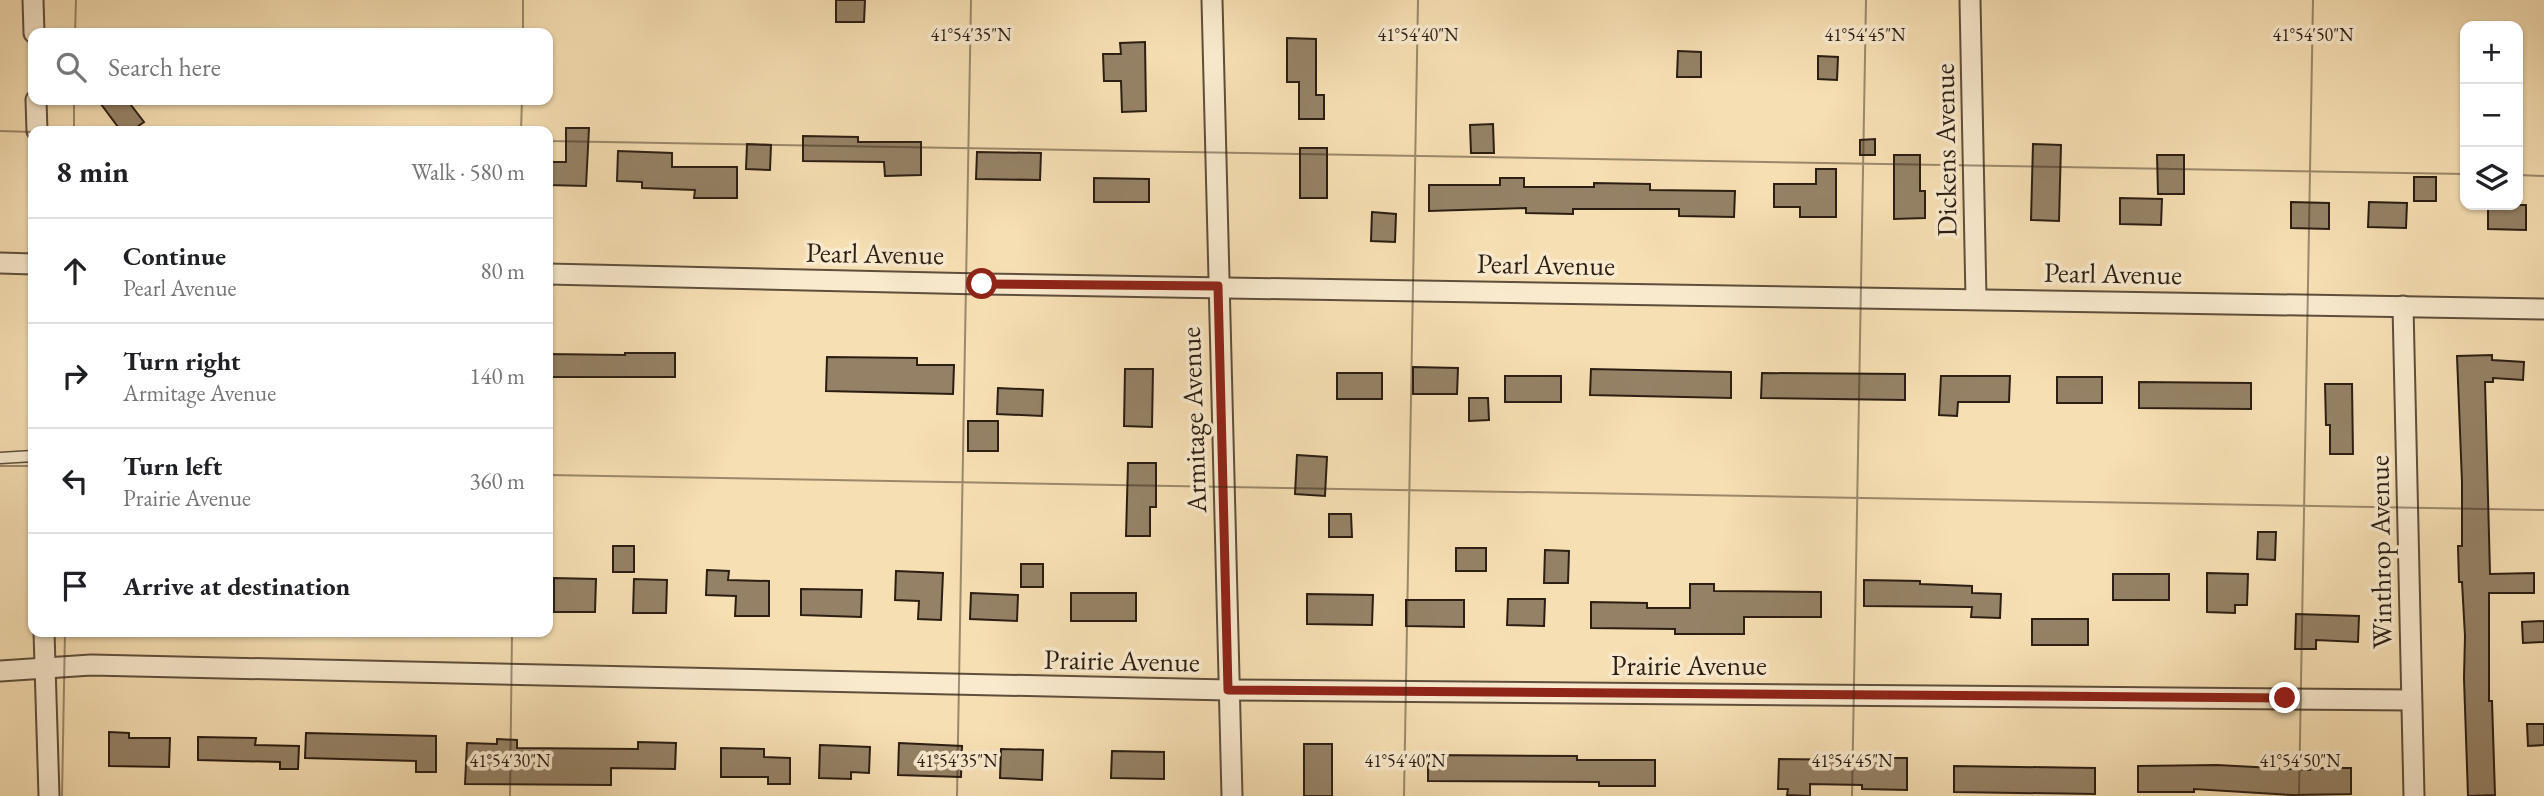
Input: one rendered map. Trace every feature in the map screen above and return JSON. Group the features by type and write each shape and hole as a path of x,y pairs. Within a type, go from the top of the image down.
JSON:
{"street":[{"path":"33,0 34,28"},
{"name":"Armitage Avenue","path":"1212,0 1232,796"},
{"name":"Dickens Avenue","path":"1970,0 1976,299"},
{"path":"36,105 37,126"},
{"path":"0,263 28,264"},
{"name":"Pearl Avenue","path":"553,274 968,284 2544,309"},
{"name":"Winthrop Avenue","path":"2403,306 2414,796"},
{"path":"44,637 49,796"},
{"name":"Prairie Avenue","path":"0,671 91,665 1228,690 2411,701"}],"lane":[{"path":"0,458 28,456"}],"building":[{"path":"836,0 865,0 864,22 836,22"},
{"path":"1287,38 1316,39 1316,95 1324,95 1324,119 1299,119 1299,82 1287,82"},
{"path":"1145,42 1146,111 1122,112 1121,81 1104,81 1103,54 1121,54 1120,43"},
{"path":"1678,51 1701,52 1701,77 1677,77"},
{"path":"1818,56 1838,57 1837,80 1818,79"},
{"path":"102,105 131,105 144,122 138,126 117,126"},
{"path":"1493,124 1494,153 1471,153 1470,125"},
{"path":"566,128 589,128 586,186 553,185 553,162 566,162"},
{"path":"803,136 858,137 858,142 921,142 921,175 885,176 884,162 803,161"},
{"path":"1875,139 1875,155 1860,155 1860,140"},
{"path":"747,144 771,145 770,170 746,169"},
{"path":"2033,144 2061,145 2059,221 2031,220"},
{"path":"1300,148 1327,148 1327,198 1300,198"},
{"path":"618,151 672,153 672,167 737,167 737,198 694,198 695,190 642,188 642,182 617,181"},
{"path":"977,152 1041,153 1040,180 976,179"},
{"path":"1894,155 1920,155 1920,191 1925,191 1925,218 1894,219"},
{"path":"2157,155 2184,155 2184,194 2158,194"},
{"path":"1816,169 1836,169 1836,217 1800,217 1800,207 1774,207 1774,184 1816,184"},
{"path":"2414,177 2436,177 2436,201 2414,201"},
{"path":"1094,178 1149,179 1149,202 1094,202"},
{"path":"1500,178 1524,178 1524,187 1594,187 1594,183 1650,184 1650,190 1735,191 1734,217 1679,216 1679,209 1573,209 1573,214 1526,213 1526,208 1429,211 1429,185 1500,185"},
{"path":"2120,198 2162,199 2161,225 2120,224"},
{"path":"2291,202 2329,203 2329,229 2291,228"},
{"path":"2369,202 2407,203 2406,228 2368,227"},
{"path":"2523,205 2526,205 2526,230 2488,229 2488,210 2523,210"},
{"path":"1372,212 1396,214 1395,242 1371,241"},
{"path":"675,353 675,377 553,377 553,354"},
{"path":"2492,355 2492,360 2524,362 2523,380 2493,378 2493,382 2485,382 2490,574 2534,573 2534,593 2489,593 2489,701 2492,701 2495,795 2468,796 2465,636 2458,546 2462,546 2462,482 2457,356"},
{"path":"827,357 917,358 917,365 954,365 953,394 826,391"},
{"path":"1413,367 1458,368 1457,394 1413,394"},
{"path":"1125,369 1153,369 1152,427 1124,426"},
{"path":"1591,369 1731,372 1731,398 1590,395"},
{"path":"1337,373 1382,373 1382,399 1337,399"},
{"path":"1762,373 1905,374 1905,400 1761,398"},
{"path":"1505,376 1561,376 1561,402 1505,402"},
{"path":"1941,376 2010,376 2009,402 1958,402 1957,416 1939,415"},
{"path":"2057,377 2102,377 2102,403 2057,403"},
{"path":"2139,382 2251,383 2251,409 2139,408"},
{"path":"2325,384 2352,384 2353,454 2330,454"},
{"path":"998,388 1043,390 1042,416 997,414"},
{"path":"1469,398 1488,398 1489,420 1469,421"},
{"path":"968,421 998,421 998,451 968,451"},
{"path":"1297,455 1327,457 1325,496 1295,494"},
{"path":"1128,463 1156,463 1156,507 1150,507 1150,536 1126,536"},
{"path":"1329,514 1351,514 1352,537 1329,537"},
{"path":"2258,532 2276,532 2275,560 2257,559"},
{"path":"613,546 634,546 634,572 613,572"},
{"path":"1456,548 1486,548 1486,571 1456,571"},
{"path":"1545,550 1569,551 1568,583 1544,583"},
{"path":"1021,564 1043,564 1043,587 1021,587"},
{"path":"707,570 729,571 728,580 769,581 769,616 735,616 736,596 706,595"},
{"path":"896,571 943,573 941,620 918,619 919,601 895,600"},
{"path":"2207,573 2248,574 2247,605 2235,605 2235,613 2207,612"},
{"path":"2113,574 2169,574 2169,600 2113,600"},
{"path":"554,578 596,579 595,612 554,612"},
{"path":"634,579 667,580 666,613 633,613"},
{"path":"1864,580 1920,581 1920,584 1972,586 1972,593 2001,594 2000,618 1971,617 1972,607 1864,606"},
{"path":"1690,584 1714,584 1714,591 1821,592 1821,617 1744,617 1744,634 1675,634 1675,629 1591,628 1591,602 1647,603 1647,608 1690,608"},
{"path":"801,589 862,590 861,617 801,615"},
{"path":"971,593 1018,595 1017,621 970,619"},
{"path":"1071,593 1136,593 1136,621 1071,621"},
{"path":"1307,594 1373,595 1372,625 1307,624"},
{"path":"1508,599 1545,599 1544,626 1507,625"},
{"path":"1406,600 1464,600 1464,627 1406,626"},
{"path":"2296,614 2359,616 2358,642 2316,640 2316,649 2295,649"},
{"path":"2032,619 2088,619 2088,645 2032,645"},
{"path":"2544,621 2544,642 2523,643 2522,622"},
{"path":"2527,724 2544,724 2544,745 2528,746"},
{"path":"109,732 129,733 129,738 170,738 169,767 109,766"},
{"path":"306,733 436,736 436,772 416,772 416,761 305,758"},
{"path":"198,737 256,738 255,745 299,746 298,769 280,769 280,762 198,760"},
{"path":"497,739 517,740 517,748 638,749 638,742 676,743 675,769 611,768 611,785 465,784 467,743 497,744"},
{"path":"899,743 962,746 961,777 898,775"},
{"path":"1304,744 1332,744 1332,796 1304,796"},
{"path":"820,745 870,747 869,773 851,772 851,779 819,778"},
{"path":"721,748 764,749 764,757 790,758 790,784 768,784 768,777 721,777"},
{"path":"1001,749 1043,750 1042,780 1000,778"},
{"path":"1112,751 1164,752 1164,779 1111,778"},
{"path":"1428,755 1577,756 1577,760 1655,760 1655,786 1599,786 1599,782 1428,781"},
{"path":"1907,758 1907,790 1862,789 1862,785 1810,784 1810,796 1787,795 1788,789 1778,789 1779,759"},
{"path":"2217,765 2310,770 2351,768 2351,794 2292,795 2194,789 2194,792 2138,792 2138,766"},
{"path":"1954,766 2095,768 2095,794 1954,792"}],"route":[{"path":"982,284 1218,286 1228,690 2285,698"}]}
